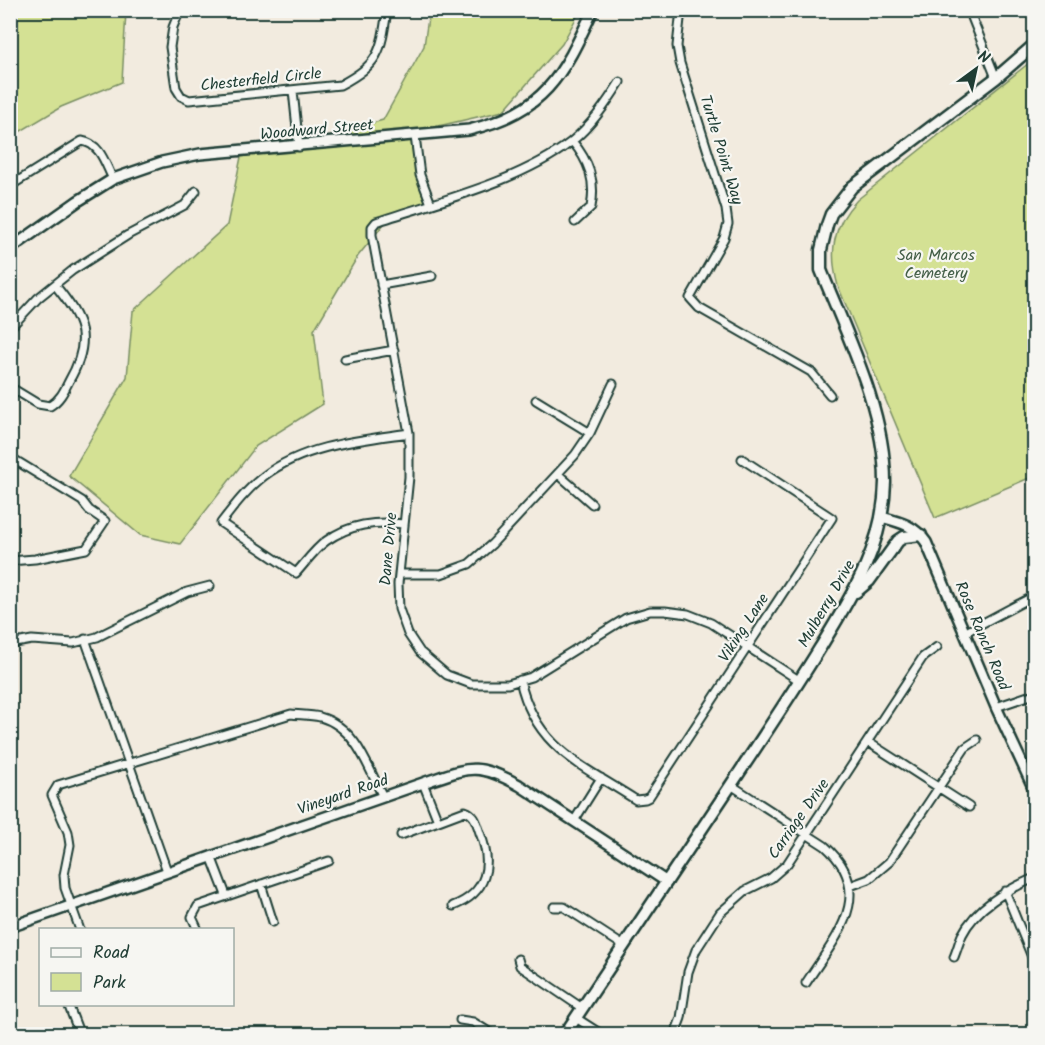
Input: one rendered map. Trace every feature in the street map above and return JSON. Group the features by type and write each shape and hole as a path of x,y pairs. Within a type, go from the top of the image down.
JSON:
{"main road":[{"name":"Mulberry Drive","path":"565,1035 800,681 868,563 881,517 885,481 879,421 821,270 821,250 831,214 852,187 996,78 1035,45"},
{"path":"851,596 869,581 898,541 904,537 921,535"}],"street":[{"name":"Chesterfield Circle","path":"180,10 173,27 170,47 176,88 181,96 189,100 340,85 361,74 378,53 383,39 387,10"},
{"name":"Woodward Street","path":"10,249 114,180 162,162 200,154 415,136 469,130 495,124 538,98 552,85 570,60 593,10"},
{"name":"Turtle Point Way","path":"681,10 677,46 680,63 726,209 728,224 724,238 690,298 699,308 811,372 830,395"},
{"path":"969,10 996,78"},
{"path":"415,136 420,175 431,204 511,176 539,163 572,141 597,116 620,82"},
{"path":"293,91 299,147"},
{"path":"10,186 82,141 91,142 98,149 114,180"},
{"path":"572,141 582,154 593,183 591,207 575,222"},
{"path":"10,328 38,298 73,270 128,235 185,205 196,191"},
{"name":"Dane Drive","path":"431,204 376,222 372,227 409,433 409,477 399,574 399,609 408,634 420,652 447,675 471,684 508,684 531,677 626,618 650,611 688,614 711,622 800,681"},
{"path":"381,285 432,276"},
{"path":"10,387 38,404 50,406 58,401 78,364 83,342 82,327 70,304 55,285"},
{"path":"345,359 394,350"},
{"path":"399,574 441,574 469,564 492,544 575,455 590,433 613,384"},
{"path":"536,400 590,433"},
{"path":"404,524 366,523 349,528 324,542 296,573 221,523 263,476 283,463 354,441 409,433"},
{"path":"10,457 82,501 89,510 105,521 86,549 35,559 10,561"},
{"name":"Viking Lane","path":"520,680 529,712 545,736 561,752 636,800 649,797 832,518 742,459"},
{"path":"558,474 592,504"},
{"path":"881,517 906,524 921,535"},
{"name":"Rose Ranch Road","path":"921,535 996,707 1035,789"},
{"path":"10,644 32,640 73,643 97,637 187,592 210,586"},
{"path":"964,633 1035,596"},
{"path":"85,639 167,871"},
{"name":"Carriage Drive","path":"675,1035 681,1018 688,972 696,950 720,913 745,891 771,878 788,864 922,657 937,647"},
{"path":"996,707 1035,694"},
{"path":"79,928 65,888 64,875 70,845 68,832 52,795 58,785 291,714 320,718 333,723 352,737 383,797"},
{"path":"850,886 869,879 889,862 965,748 977,740"},
{"path":"868,742 969,807"},
{"name":"Vineyard Road","path":"10,927 464,769 478,768 489,770 519,785 667,882"},
{"path":"574,820 601,777"},
{"path":"423,783 438,821"},
{"path":"731,785 836,856 844,869 850,886 851,903 841,930 806,983"},
{"path":"401,835 465,811 474,816 486,848 487,870 477,890 465,901 453,906"},
{"path":"211,856 226,895"},
{"path":"197,928 192,917 198,906 329,861"},
{"path":"954,957 963,933 979,913 1005,891 1035,878"},
{"path":"261,884 273,922"},
{"path":"1005,891 1035,962"},
{"path":"554,907 564,907 624,946"},
{"path":"518,958 520,966 579,1013 601,1035"},
{"path":"68,1006 78,1030"},
{"path":"460,1020 473,1022 492,1035"}],"green space":[{"path":"10,11 126,11 122,82 61,107 11,137"},
{"path":"429,11 580,11 562,44 503,111 391,137 415,136 419,169 431,204 388,219 358,256 314,330 323,404 256,446 180,544 140,535 69,476 127,377 133,311 227,225 241,157 311,145 343,131 383,120 424,46"},
{"name":"San Marcos Cemetery","path":"1034,59 1034,476 935,518 838,286 833,251 835,240 842,220 857,200"}]}
